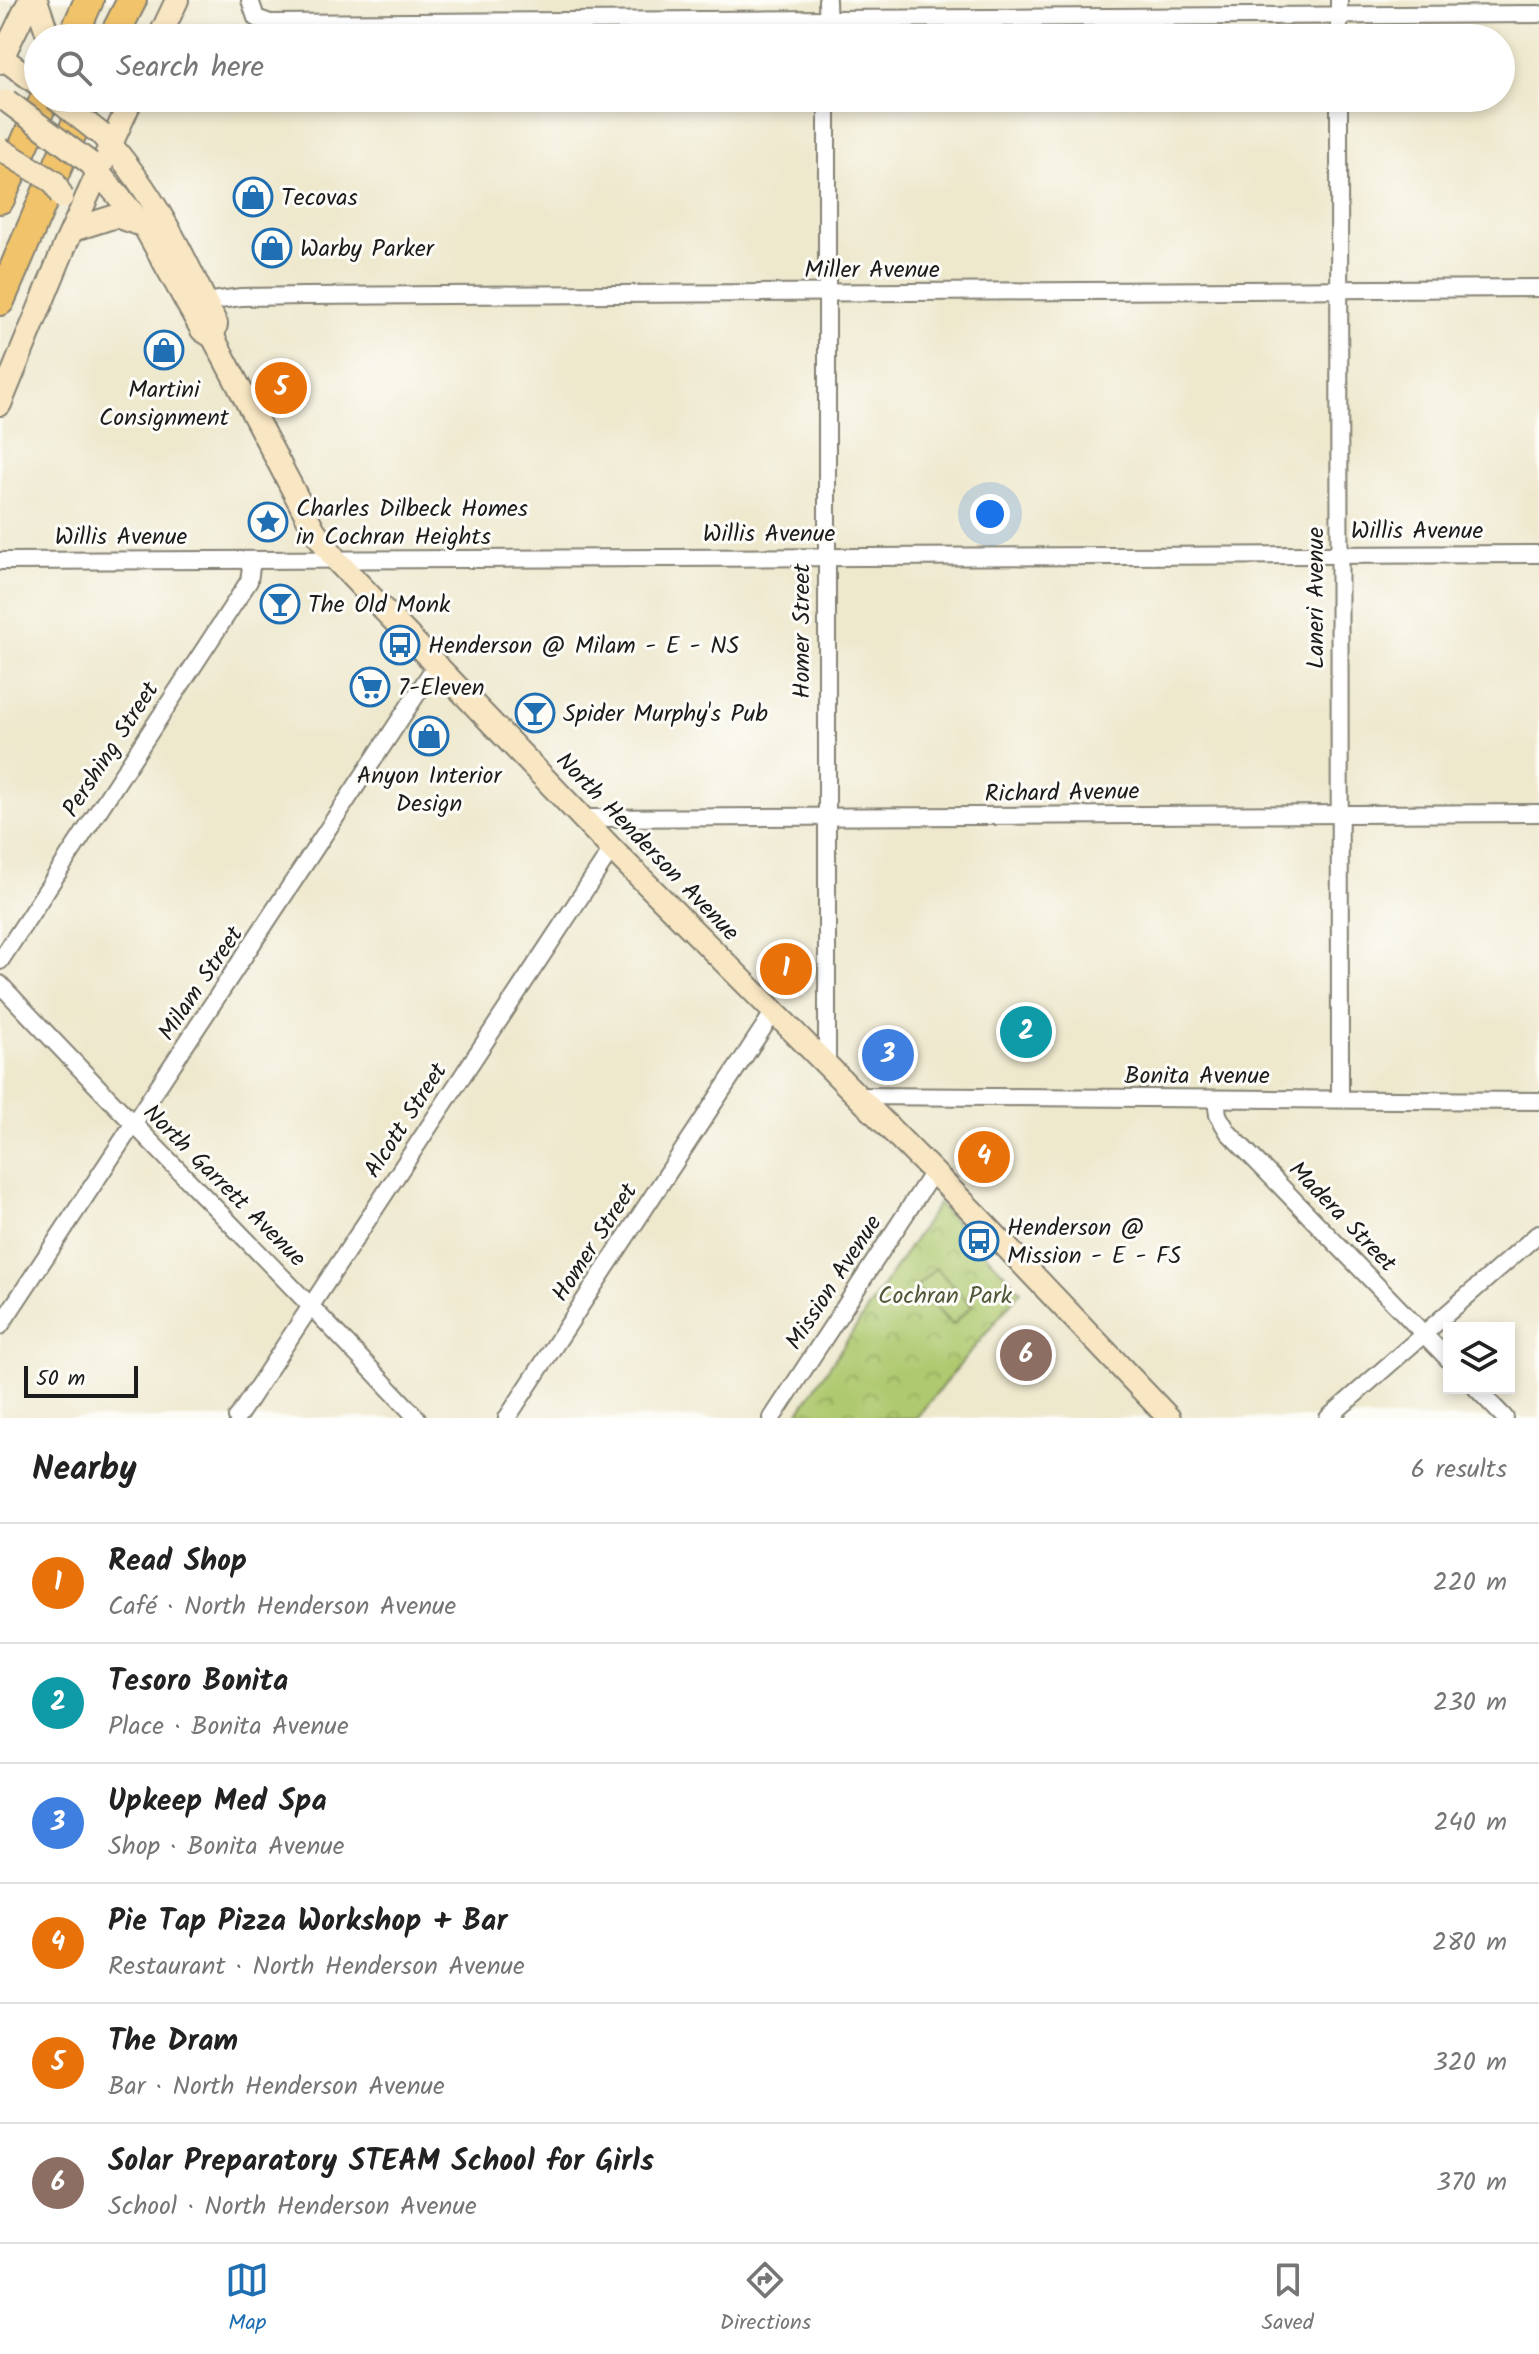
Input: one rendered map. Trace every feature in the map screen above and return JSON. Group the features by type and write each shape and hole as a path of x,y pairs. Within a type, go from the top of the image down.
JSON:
{"highway":[{"path":"78,24 89,0"},
{"path":"120,24 132,0"},
{"path":"0,199 39,112"},
{"path":"0,301 81,112"}],"street":[{"path":"24,73 1,58 30,0"},
{"path":"36,0 44,24"},
{"path":"166,24 177,0"},
{"path":"250,0 256,18 270,23 828,19 1339,8 1539,14"},
{"path":"827,0 828,24"},
{"name":"North Henderson Avenue","path":"4,98 94,167 144,226 202,330 213,337 314,530 336,560 612,849 933,1172 1169,1418"},
{"name":"North Henderson Avenue","path":"72,112 107,140 151,194 216,324 213,337"},
{"path":"0,404 72,230 94,167 124,112"},
{"name":"Homer Street","path":"827,112 827,1067"},
{"name":"Laneri Avenue","path":"1339,112 1340,1099"},
{"path":"0,149 54,182 72,230"},
{"path":"72,230 116,216 132,219 144,226"},
{"name":"Miller Avenue","path":"205,302 257,297 1539,288"},
{"name":"Willis Avenue","path":"0,561 1539,554"},
{"name":"Pershing Street","path":"0,961 249,581 252,560"},
{"name":"Milam Street","path":"0,1326 436,665"},
{"name":"Richard Avenue","path":"585,818 1539,813"},
{"name":"Alcott Street","path":"237,1418 612,849"},
{"name":"North Garrett Avenue","path":"0,984 133,1127 312,1305 417,1418"},
{"name":"Homer Street","path":"507,1418 773,1013"},
{"name":"Bonita Avenue","path":"855,1096 1539,1101"},
{"name":"Madera Street","path":"1216,1099 1218,1115 1228,1132 1443,1354"},
{"name":"Mission Avenue","path":"772,1418 933,1172"},
{"path":"1328,1418 1539,1233"},
{"path":"1482,1394 1505,1418"}],"green space":[{"name":"Cochran Park","path":"938,1204 1021,1291 916,1418 795,1418"},
{"path":"936,1268 972,1306 952,1325 916,1287"}],"place":[{"name":"Tecovas","path":"253,197"},
{"name":"Warby Parker","path":"272,248"},
{"name":"Martini Consignment","path":"164,350"},
{"name":"The Dram","path":"281,388"},
{"name":"Charles Dilbeck Homes in Cochran Heights","path":"268,522"},
{"name":"The Old Monk","path":"280,604"},
{"name":"Henderson @ Milam - E - NS","path":"400,645"},
{"name":"7-Eleven","path":"370,687"},
{"name":"Spider Murphy's Pub","path":"535,713"},
{"name":"Anyon Interior Design","path":"429,736"},
{"name":"Read Shop","path":"786,969"},
{"name":"Tesoro Bonita","path":"1026,1032"},
{"name":"Upkeep Med Spa","path":"888,1055"},
{"name":"Pie Tap Pizza Workshop + Bar","path":"984,1157"},
{"name":"Henderson @ Mission - E - FS","path":"979,1241"},
{"name":"Solar Preparatory STEAM School for Girls","path":"1026,1355"}]}
